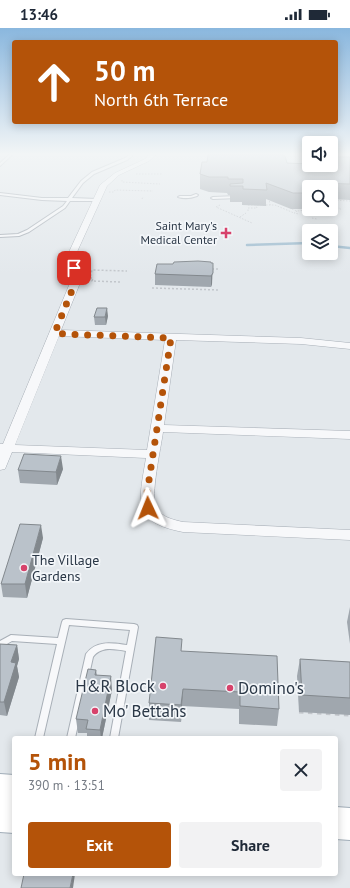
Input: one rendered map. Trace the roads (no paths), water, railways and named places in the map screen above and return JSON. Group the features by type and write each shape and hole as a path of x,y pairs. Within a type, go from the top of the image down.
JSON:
{"main road":[{"path":"0,788 12,789"},
{"path":"0,817 12,818"},
{"path":"338,823 350,824"}],"street":[{"path":"0,466 4,448 75,283 73,252 100,194"},
{"path":"55,332 64,334 171,338 301,341 350,346"},
{"path":"171,338 147,493 148,508 157,518 169,525 183,527 350,535"},
{"path":"157,428 350,435"},
{"path":"4,448 152,454"}],"lane":[{"path":"1,194 42,199 97,200"},
{"path":"0,236 15,236 28,232 64,207 74,194"},
{"path":"180,196 192,197 196,195"},
{"path":"213,198 240,197"},
{"path":"219,204 220,198"},
{"path":"38,736 66,622 134,627 114,736"},
{"path":"0,645 11,638 61,641"},
{"path":"71,736 88,656 92,650 97,647 107,646 130,648"}],"waterway":[{"path":"247,245 302,243"},
{"path":"338,247 350,248"}],"place":[{"name":"Saint Mary's Medical Center","path":"226,233"},
{"name":"The Village Gardens","path":"24,568"},
{"name":"H&R Block","path":"163,686"},
{"name":"Domino's","path":"230,688"},
{"name":"Mo' Bettahs","path":"95,711"}]}
